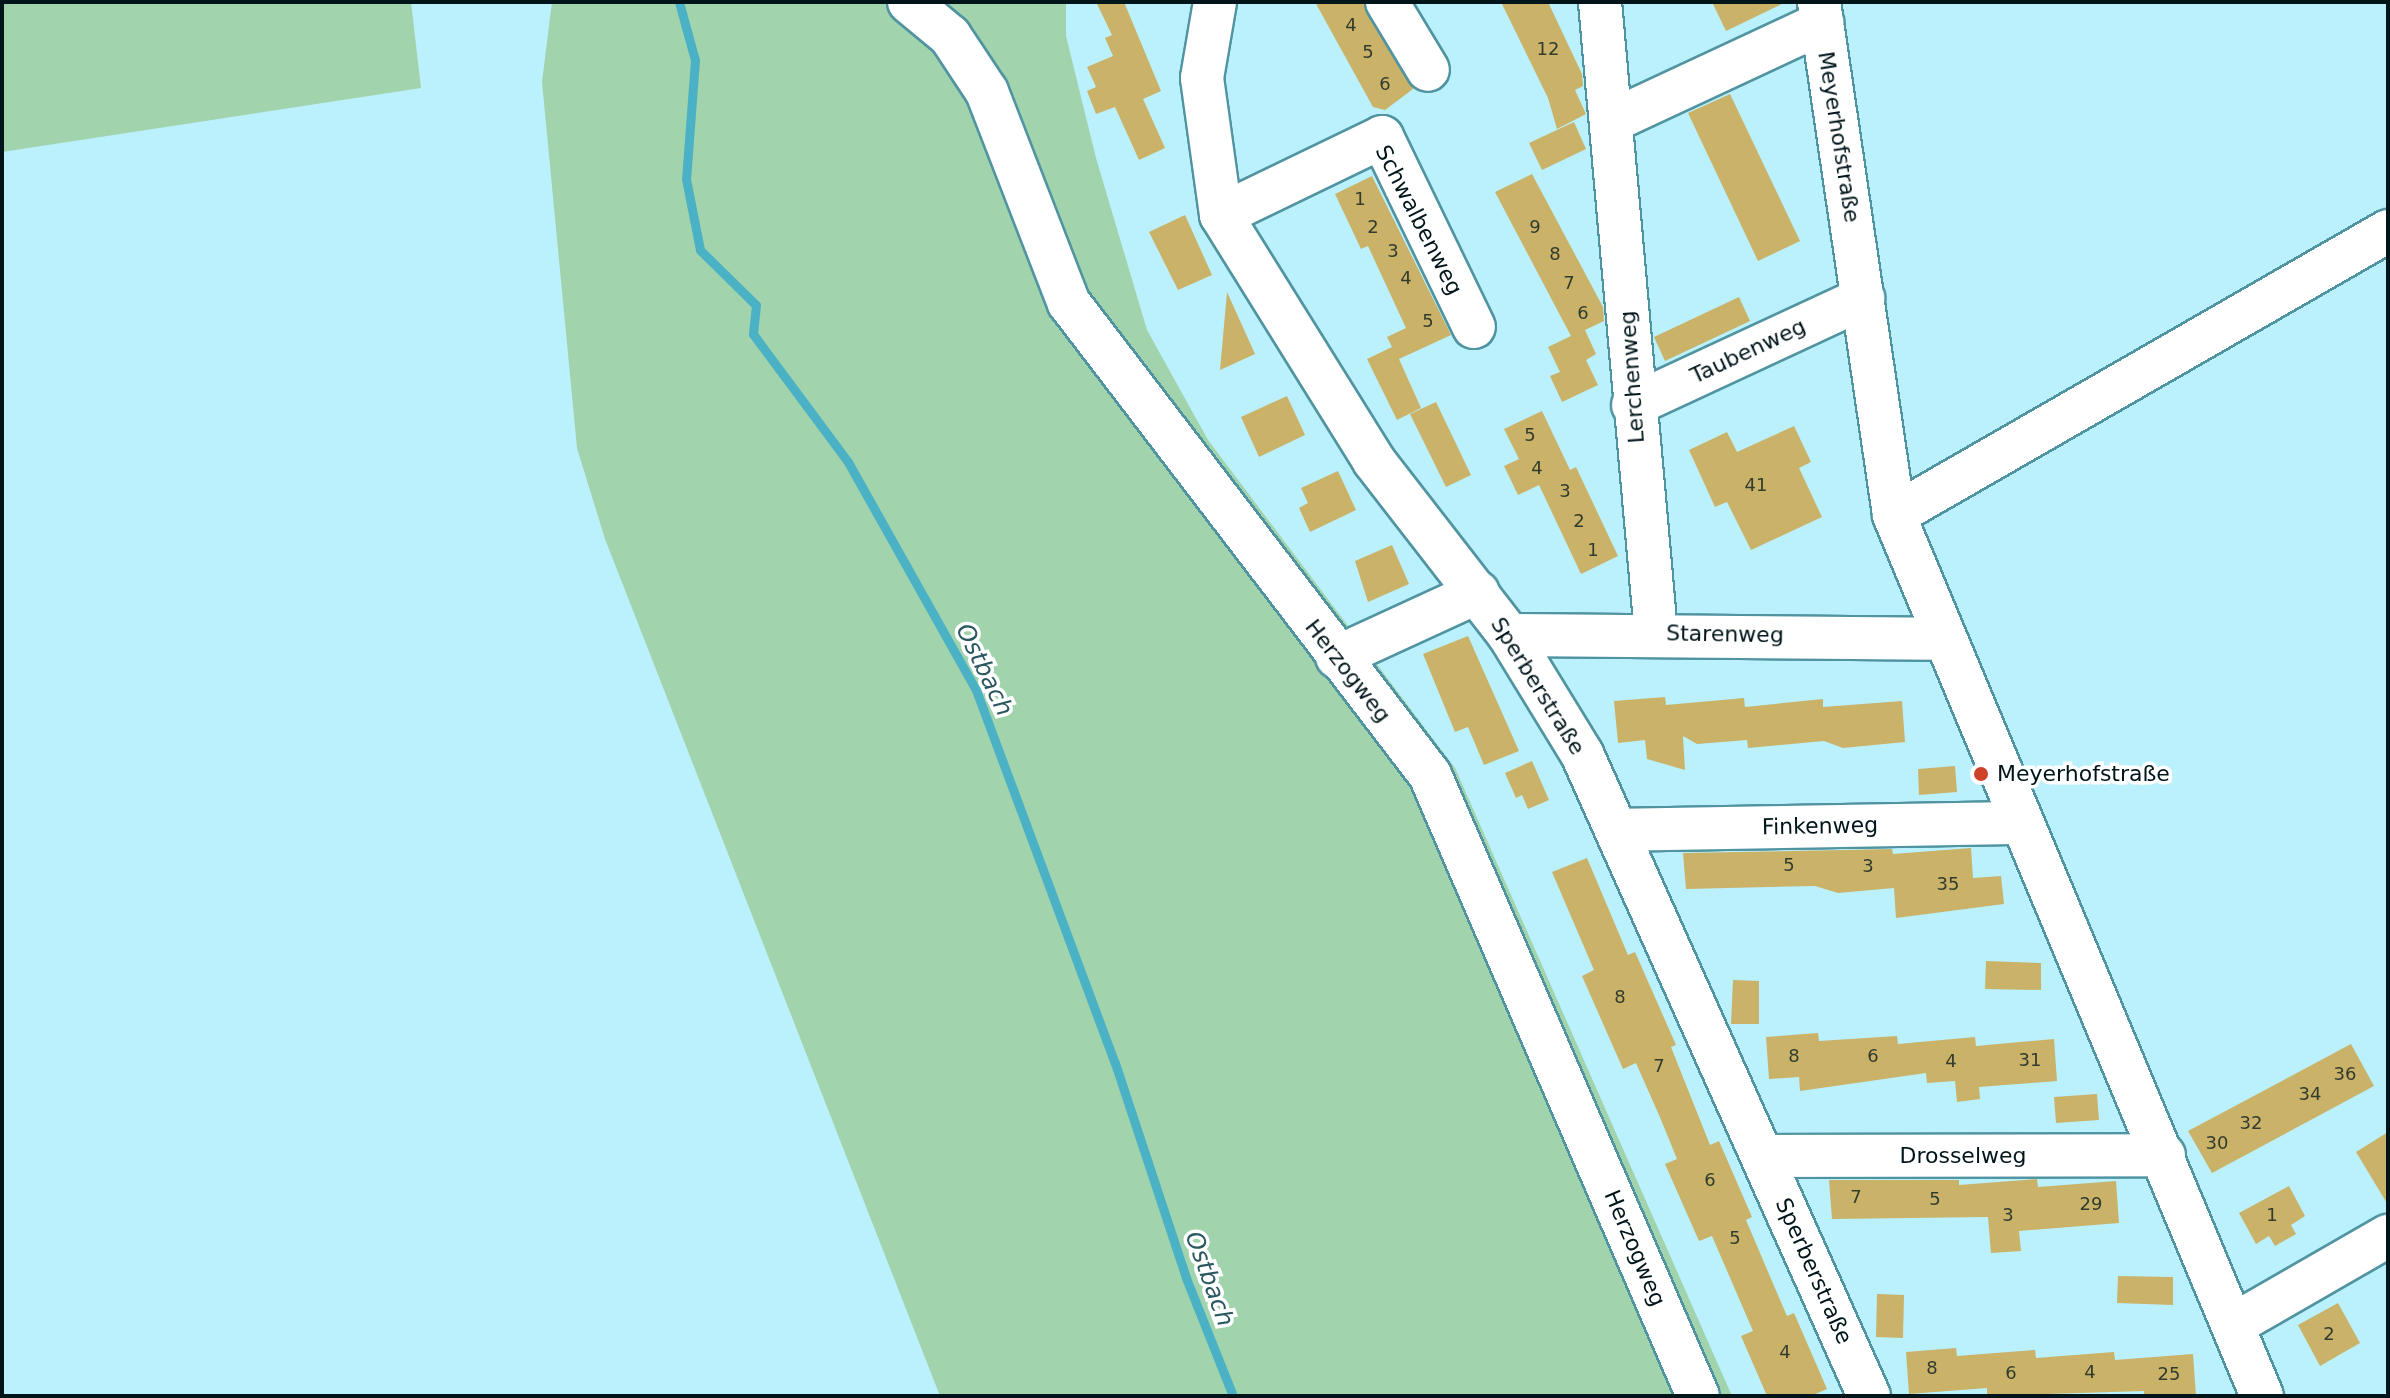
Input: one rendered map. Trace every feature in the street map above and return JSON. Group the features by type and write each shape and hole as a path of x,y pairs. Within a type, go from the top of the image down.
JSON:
{"street":[{"name":"Herzogweg","path":"909,2 950,36 987,92 1069,303 1430,775 1698,1396"},
{"name":"Sperberstraße","path":"1215,2 1202,78 1221,215 1374,461 1509,635 1582,754 1869,1396"},
{"path":"1387,2 1428,70"},
{"name":"Lerchenweg","path":"1600,2 1614,120 1633,405 1656,633"},
{"path":"1614,120 1821,12"},
{"name":"Meyerhofstraße","path":"1821,12 1894,515 1942,639 2164,1155 2262,1396"},
{"name":"Schwalbenweg","path":"1221,215 1382,137 1474,327"},
{"path":"1894,515 2388,231"},
{"name":"Taubenweg","path":"1633,405 1863,298"},
{"path":"1337,657 1478,592"},
{"name":"Starenweg","path":"1509,635 1656,633 1942,639"},
{"name":"Finkenweg","path":"1617,830 2022,823"},
{"name":"Drosselweg","path":"1763,1156 2164,1155"},
{"path":"2233,1325 2388,1236"}],"green space":[{"path":"2,2 411,2 421,88 2,152"},
{"path":"552,2 1066,2 1066,36 1096,158 1147,330 1208,440 1455,768 1732,1396 940,1396 605,539 577,448 542,82"}],"building":[{"path":"1096,2 1124,2 1161,91 1143,99 1165,148 1139,160 1115,107 1096,114 1087,91 1096,87 1087,67 1113,56 1105,38 1112,35"},
{"path":"1315,2 1363,2 1413,89 1385,110 1373,107"},
{"path":"1501,2 1548,2 1582,74 1583,86 1575,90 1586,114 1557,129 1548,98"},
{"path":"1712,2 1786,2 1726,31"},
{"path":"1730,94 1800,241 1758,261 1688,113"},
{"path":"1574,122 1586,149 1542,170 1529,143"},
{"path":"1532,174 1603,307 1604,321 1585,330 1596,354 1586,360 1598,385 1562,402 1550,376 1560,372 1548,347 1571,336 1495,192"},
{"path":"1372,176 1451,335 1399,359 1421,408 1397,420 1367,359 1392,347 1387,337 1406,328 1368,246 1361,249 1335,194"},
{"path":"1185,215 1212,275 1178,290 1149,232"},
{"path":"1227,292 1255,354 1220,370"},
{"path":"1739,297 1750,321 1665,361 1654,337"},
{"path":"1287,396 1305,435 1259,457 1241,417"},
{"path":"1436,402 1471,475 1446,487 1410,414"},
{"path":"1542,411 1570,470 1576,467 1618,556 1581,574 1539,485 1518,495 1504,466 1519,459 1504,429"},
{"path":"1794,426 1811,462 1799,468 1822,517 1751,550 1727,502 1715,507 1689,450 1727,432 1737,452"},
{"path":"1338,471 1356,510 1310,532 1299,508 1308,503 1301,488"},
{"path":"1392,545 1409,584 1368,602 1355,561"},
{"path":"1468,636 1519,751 1484,765 1468,727 1455,732 1423,654"},
{"path":"1665,697 1666,705 1744,698 1745,707 1823,699 1823,707 1902,701 1905,742 1843,748 1824,741 1748,748 1747,740 1697,744 1683,736 1685,770 1647,759 1645,740 1618,743 1614,701"},
{"path":"1532,761 1549,800 1528,809 1522,795 1516,798 1505,773"},
{"path":"1955,766 1957,792 1919,795 1918,769"},
{"path":"1971,848 1973,878 2001,876 2004,904 1896,918 1894,888 1838,893 1815,886 1686,889 1683,853 1892,849 1893,854"},
{"path":"1587,858 1628,955 1635,952 1676,1045 1671,1047 1710,1145 1719,1141 1752,1217 1746,1220 1787,1316 1794,1313 1827,1389 1811,1396 1767,1396 1741,1336 1753,1331 1712,1236 1699,1241 1665,1164 1677,1159 1659,1115 1636,1063 1623,1069 1582,976 1594,970 1552,872"},
{"path":"1986,961 2041,963 2041,990 1985,989"},
{"path":"1733,980 1759,981 1759,1024 1731,1024"},
{"path":"1818,1033 1819,1041 1897,1036 1898,1044 1975,1037 1976,1046 2054,1039 2057,1081 1979,1087 1980,1099 1957,1102 1955,1081 1927,1083 1926,1073 1800,1091 1799,1077 1769,1079 1766,1037"},
{"path":"2351,1044 2374,1086 2212,1173 2188,1131"},
{"path":"2097,1094 2099,1120 2056,1123 2054,1097"},
{"path":"2388,1132 2388,1205 2356,1152"},
{"path":"2037,1179 2038,1187 2116,1181 2119,1223 2019,1231 2021,1251 1991,1253 1988,1217 1832,1219 1829,1180 1959,1180 1959,1185"},
{"path":"2289,1186 2305,1216 2291,1225 2296,1234 2275,1246 2269,1236 2256,1244 2239,1213"},
{"path":"2118,1276 2173,1277 2173,1305 2117,1303"},
{"path":"1877,1294 1904,1295 1903,1338 1876,1337"},
{"path":"2338,1303 2360,1343 2320,1366 2298,1325"},
{"path":"1956,1348 1957,1356 2035,1350 2036,1358 2114,1352 2115,1360 2193,1354 2196,1396 2144,1396 2144,1391 1987,1396 1987,1388 1909,1394 1906,1352"}],"waterway":[{"name":"Ostbach","path":"679,2 695,60 686,179 700,250 756,305 753,334 848,462 976,690 1115,1063 1186,1278 1233,1396"}],"place":[{"name":"Meyerhofstraße","path":"1981,774"}]}
